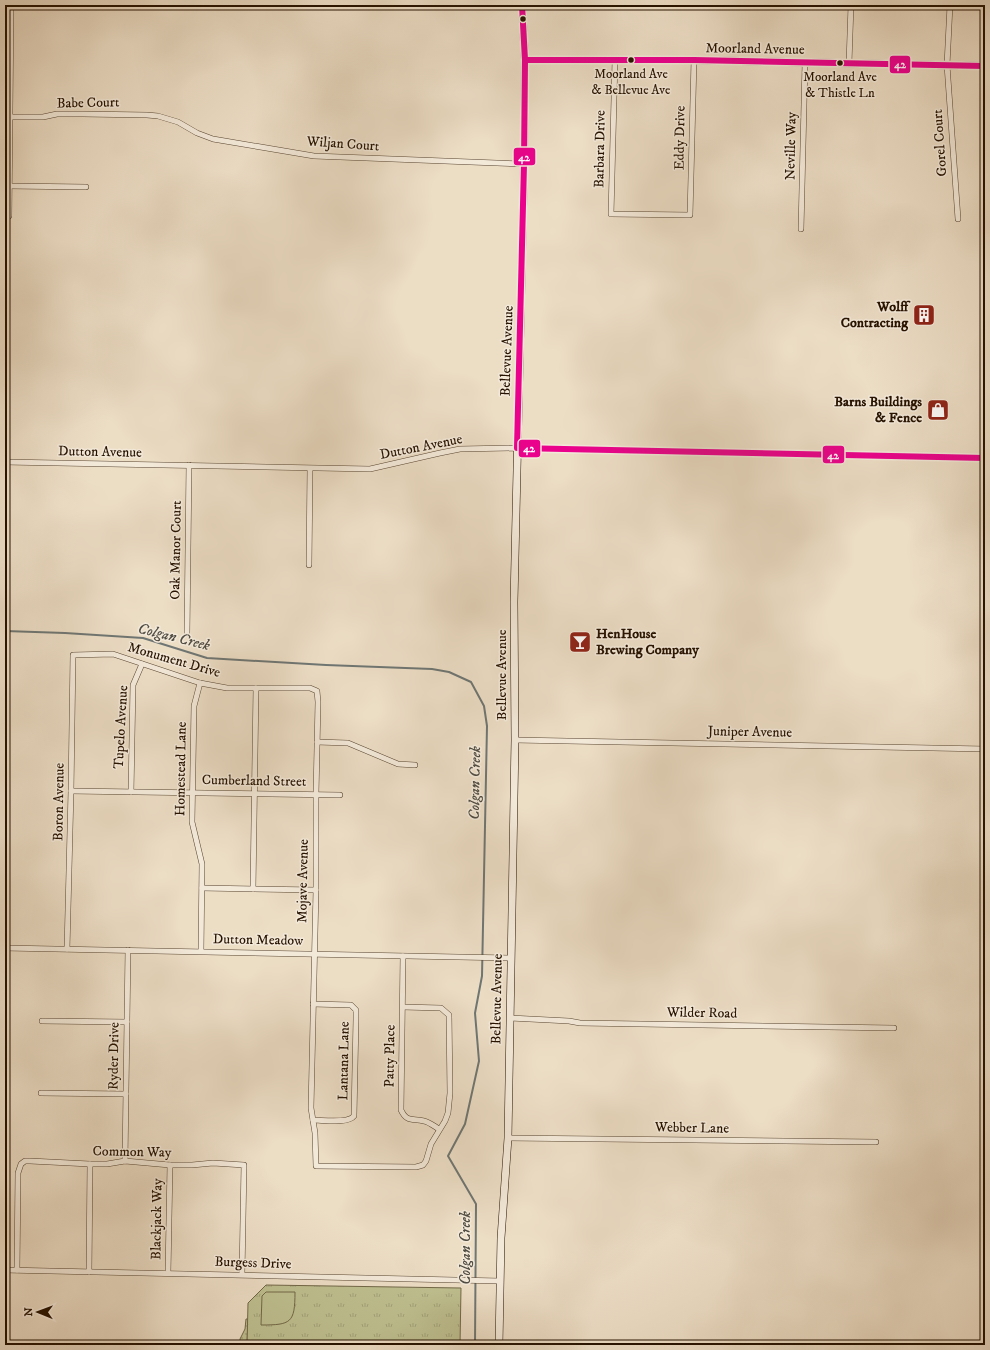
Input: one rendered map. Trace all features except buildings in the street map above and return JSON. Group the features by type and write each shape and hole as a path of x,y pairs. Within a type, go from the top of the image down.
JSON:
{"street":[{"path":"9,216 10,186 8,117 11,5"},
{"name":"Bellevue Avenue","path":"499,1345 501,1238 508,1138 515,740 514,602 525,60 522,5"},
{"path":"849,63 851,5"},
{"name":"Gorel Court","path":"950,5 947,65 958,219"},
{"name":"Moorland Avenue","path":"525,60 694,60 985,66"},
{"name":"Barbara Drive","path":"615,60 611,214 690,215"},
{"name":"Eddy Drive","path":"690,215 694,60"},
{"name":"Neville Way","path":"801,229 805,63"},
{"name":"Babe Court","path":"8,117 43,117 57,114 83,114 147,115 165,118"},
{"name":"Wiljan Court","path":"165,118 178,122 213,139 314,156 524,164"},
{"path":"10,186 86,187"},
{"name":"Dutton Avenue","path":"5,462 370,469 460,450 517,448 823,456 985,458"},
{"name":"Oak Manor Court","path":"187,634 189,465"},
{"path":"309,565 310,469"},
{"name":"Monument Drive","path":"73,655 113,654 200,683 227,688 310,688 317,691"},
{"name":"Boron Avenue","path":"67,949 73,655"},
{"name":"Tupelo Avenue","path":"131,792 133,685 142,664"},
{"name":"Homestead Lane","path":"200,683 194,706 192,822 202,864 201,951"},
{"path":"253,889 256,688"},
{"name":"Mojave Avenue","path":"317,691 316,890 311,1108 315,1133 316,1166 420,1166 426,1161 431,1144 439,1129"},
{"name":"Juniper Avenue","path":"515,740 985,749"},
{"path":"317,742 348,743 398,764 415,765"},
{"name":"Cumberland Street","path":"71,791 340,795"},
{"path":"202,888 316,890"},
{"name":"Dutton Meadow","path":"5,948 510,958"},
{"name":"Ryder Drive","path":"125,1161 128,950"},
{"name":"Patty Place","path":"404,956 401,1110 403,1115 407,1118 424,1121 439,1129"},
{"name":"Lantana Lane","path":"313,1004 351,1005 356,1010 356,1019 354,1116 346,1120 313,1120"},
{"path":"403,1007 441,1008 449,1015 449,1104 446,1116 439,1129"},
{"name":"Wilder Road","path":"510,1018 569,1021 580,1023 894,1028"},
{"path":"42,1021 127,1022"},
{"path":"41,1093 126,1094"},
{"name":"Webber Lane","path":"508,1138 876,1142"},
{"name":"Common Way","path":"17,1270 18,1173 21,1164 25,1161 90,1164 107,1164 125,1161 170,1165 213,1163 244,1166 242,1274"},
{"path":"89,1272 90,1164"},
{"name":"Blackjack Way","path":"168,1273 170,1165"},
{"name":"Burgess Drive","path":"5,1270 242,1274 275,1275 281,1277 500,1281"}],"green space":[{"path":"266,1285 461,1288 460,1345 247,1345 248,1303"},
{"path":"266,1292 295,1292 294,1310 292,1316 285,1323 261,1325 262,1296"},
{"path":"246,1319 248,1319 247,1345 240,1345 240,1339 245,1329"}],"waterway":[{"name":"Colgan Creek","path":"5,631 143,638 207,658 432,669 449,672 471,682 484,706 487,726 482,976 475,1013 479,1061 465,1124 448,1156 476,1204 475,1345"}],"transit line":[{"name":"42","path":"522,5 525,60 524,164 517,448 985,458"},
{"name":"42","path":"525,60 694,60 985,66"}],"place":[{"name":"Moorland Ave & Bellevue Ave","path":"631,60"},
{"name":"Moorland Ave & Thistle Ln","path":"840,63"},
{"name":"Wolff Contracting","path":"924,315"},
{"name":"Barns Buildings & Fence","path":"938,410"},
{"name":"HenHouse Brewing Company","path":"580,642"}]}
